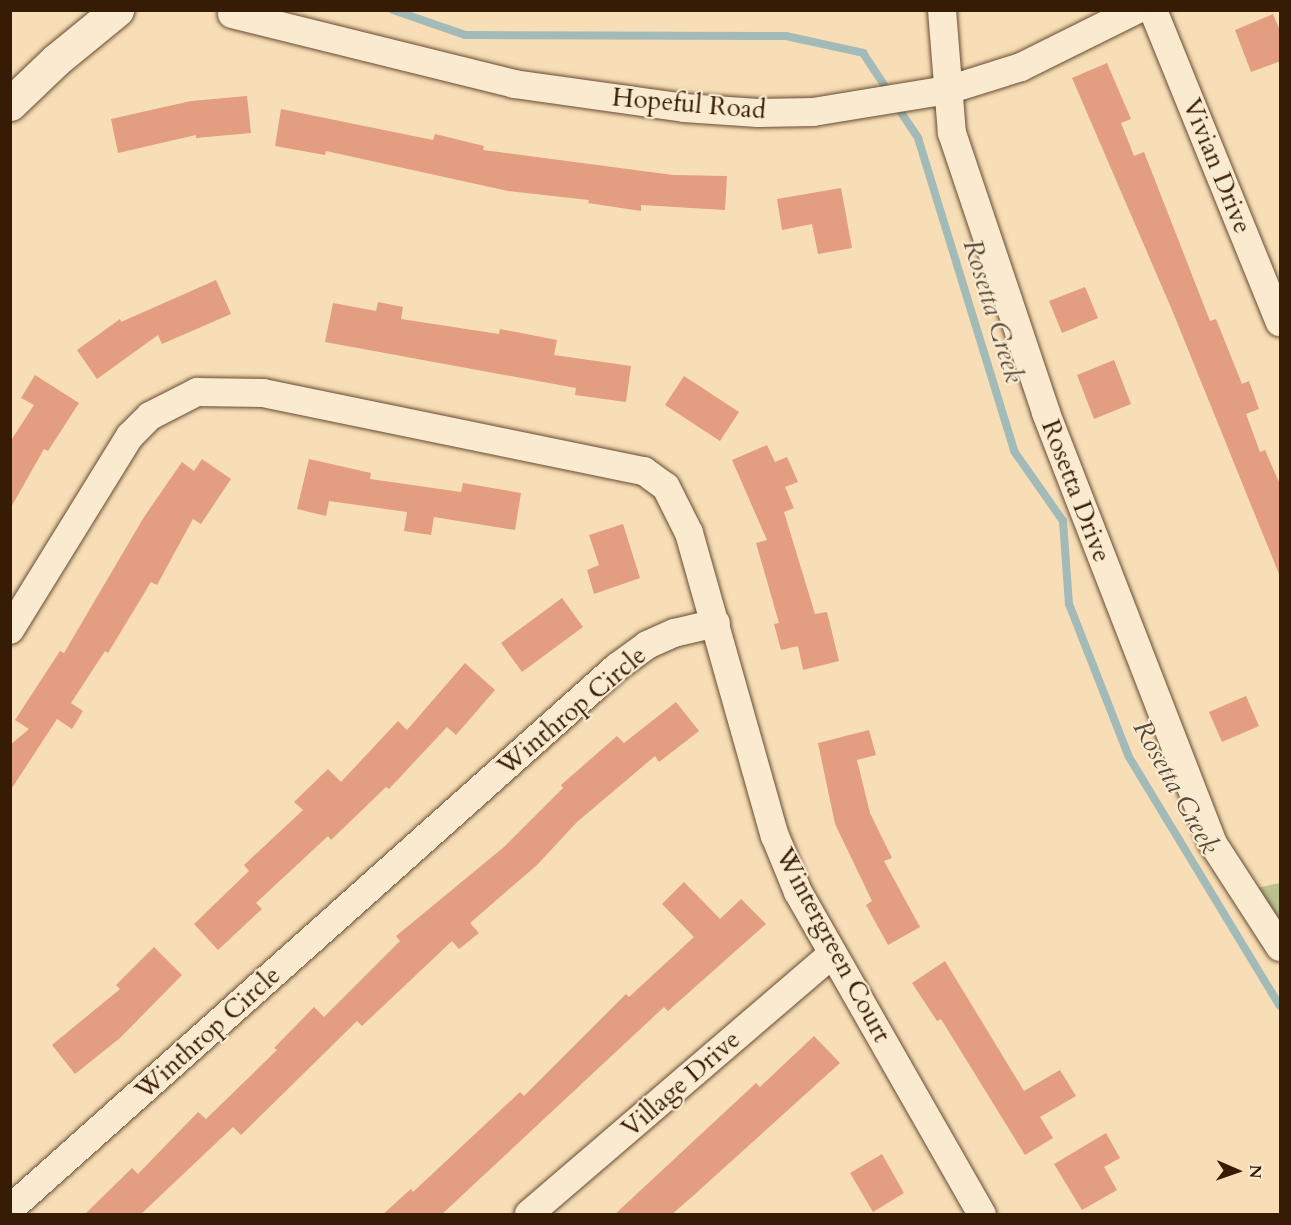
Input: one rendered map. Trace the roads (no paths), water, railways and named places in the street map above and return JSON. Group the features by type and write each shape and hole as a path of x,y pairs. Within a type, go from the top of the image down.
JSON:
{"main road":[{"path":"10,104 56,60 117,10"}],"street":[{"name":"Rosetta Drive","path":"942,10 952,133 1050,424 1212,842 1278,941"},
{"name":"Hopeful Road","path":"232,14 525,86 684,108 758,113 813,112 948,90 1021,67 1136,10"},
{"name":"Vivian Drive","path":"1153,10 1281,322"},
{"path":"10,630 130,436 150,416 172,402 197,392 227,390 263,393 644,471 666,487 680,508 716,624"},
{"name":"Wintergreen Court","path":"716,624 775,836 798,892 982,1215"},
{"name":"Winthrop Circle","path":"10,1209 24,1185 617,668 656,641 716,624"},
{"name":"Village Drive","path":"529,1215 832,954"}],"waterway":[{"name":"Rosetta Creek","path":"393,10 465,35 786,36 863,53 890,94"},
{"name":"Rosetta Creek","path":"896,105 918,138 1014,451 1063,521 1069,604 1129,757 1280,1006"}]}
